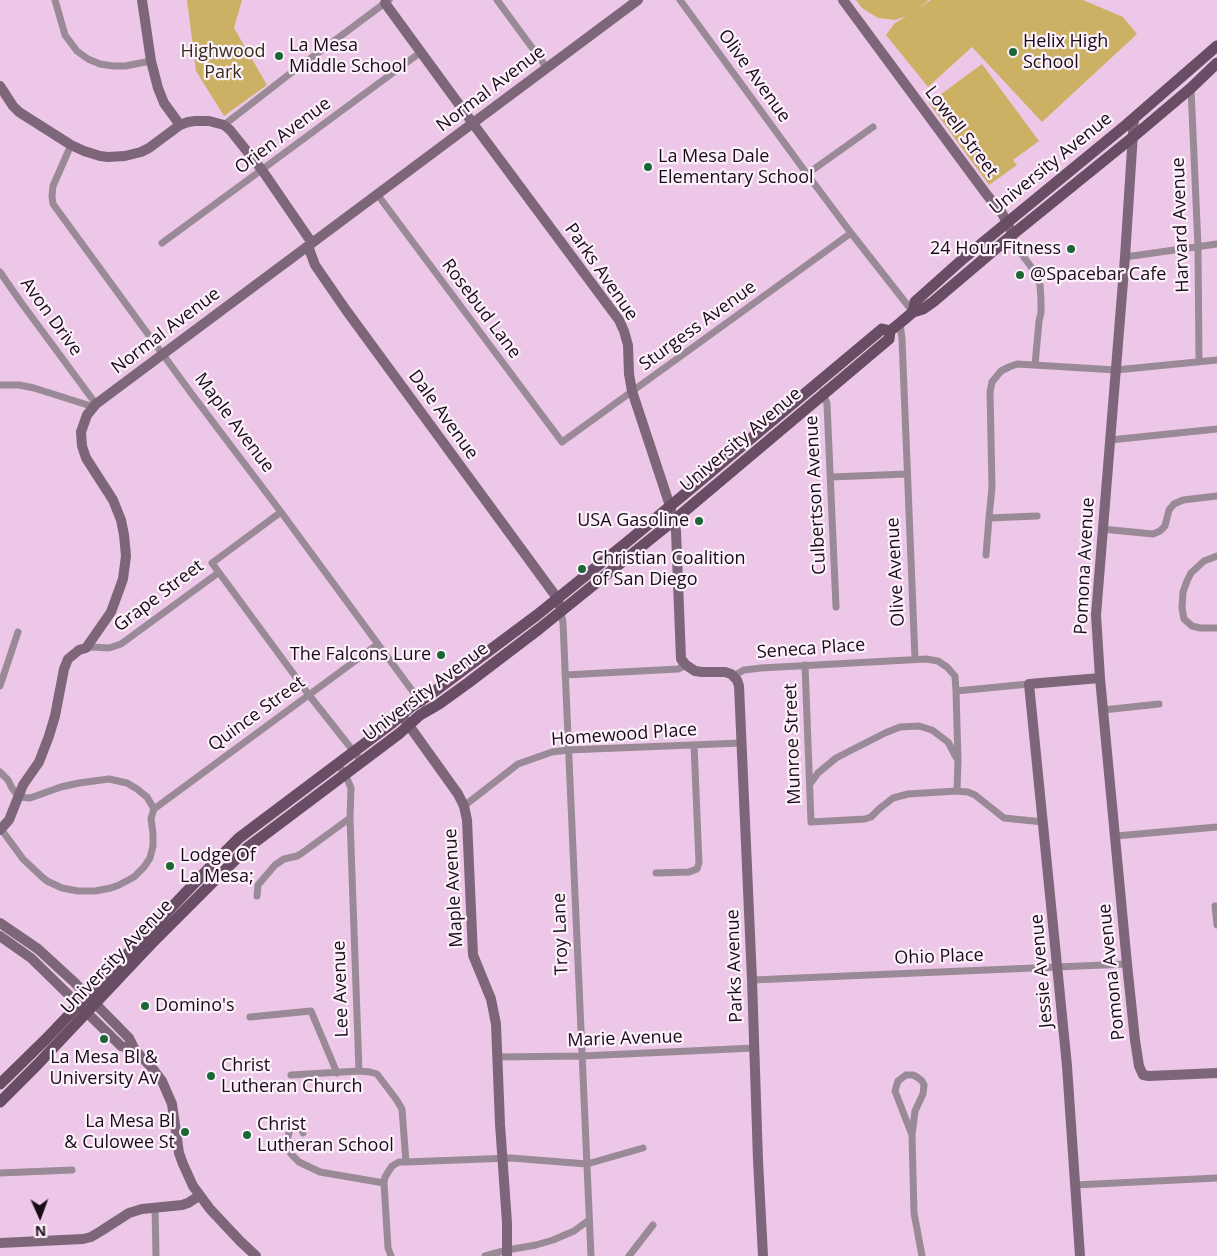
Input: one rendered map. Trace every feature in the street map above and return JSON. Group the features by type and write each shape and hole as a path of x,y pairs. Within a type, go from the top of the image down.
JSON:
{"main road":[{"name":"University Avenue","path":"913,312 915,302 964,258 1134,118 1217,46"},
{"name":"University Avenue","path":"0,1084 154,941 247,848 362,762 420,714 468,682 561,612 673,521 889,339 890,331 913,312 928,306 1012,234 1133,137 1191,88 1217,63"},
{"name":"University Avenue","path":"0,1102 177,901 239,838 420,700 431,694 558,599 882,329 890,331"}],"street":[{"path":"55,0 65,35 73,46 88,59 100,64 113,66 126,66 151,61"},
{"path":"142,0 151,61 158,88 164,103 180,125"},
{"path":"498,0 546,68"},
{"name":"Normal Avenue","path":"1,829 9,820 23,785 38,762 49,736 55,716 64,668 68,659 79,650 86,648 111,612 123,579 126,556 121,520 113,500 86,458 82,446 81,432 87,415 95,405 638,0"},
{"name":"Olive Avenue","path":"680,0 851,233 913,312"},
{"name":"Lowell Street","path":"842,0 1002,213 1012,234 1014,244 1035,272 1040,285 1041,300 1036,365"},
{"path":"0,86 19,112 71,145 100,156 125,156 149,148 180,125 203,120 224,125 387,1"},
{"name":"Parks Avenue","path":"387,1 472,123 619,320 624,331 628,345 629,374 632,391 670,506 676,531 682,659 686,665"},
{"name":"Orien Avenue","path":"162,243 421,52"},
{"name":"Harvard Avenue","path":"1191,88 1198,246 1199,362"},
{"name":"Pomona Avenue","path":"1134,118 1125,257 1096,615 1100,678 1139,1066 1143,1075 1217,1073"},
{"name":"Dale Avenue","path":"224,125 262,170 310,245 315,265 346,310 558,599"},
{"path":"807,174 873,127"},
{"name":"Maple Avenue","path":"71,145 53,186 52,196 54,204 427,711"},
{"name":"Rosebud Lane","path":"377,194 562,442"},
{"name":"Sturgess Avenue","path":"562,442 851,233"},
{"path":"1125,257 1217,244"},
{"name":"Avon Drive","path":"0,272 95,405"},
{"name":"Olive Avenue","path":"900,323 915,659"},
{"path":"986,555 992,487 989,397 995,378 1006,368 1017,364 1116,370 1217,360"},
{"name":"Culbertson Avenue","path":"818,382 827,404 836,607"},
{"path":"0,385 19,385 34,388 95,405"},
{"path":"1110,440 1217,428"},
{"path":"831,477 906,474"},
{"path":"1102,528 1157,533 1165,526 1169,510 1174,504 1183,500 1217,496"},
{"name":"Grape Street","path":"86,648 109,648 121,644 218,573 212,564 281,512"},
{"path":"988,518 1037,516"},
{"path":"1217,556 1204,561 1195,569 1183,592 1182,608 1186,622 1196,628 1217,628"},
{"path":"218,573 309,695 362,762"},
{"path":"558,599 561,612"},
{"name":"Troy Lane","path":"561,612 591,1256"},
{"path":"0,686 18,632"},
{"name":"Quince Street","path":"154,809 378,644"},
{"path":"915,659 938,661 947,667 954,676 958,760 956,791 975,795 1004,818 1043,822"},
{"name":"Seneca Place","path":"686,665 695,671 725,672 733,676 744,670 915,659"},
{"path":"565,675 678,670 686,665"},
{"name":"Munroe Street","path":"806,665 812,822 865,819 871,817 893,798 908,794 956,791"},
{"name":"Parks Avenue","path":"733,676 739,686 763,1256"},
{"path":"956,691 1100,678"},
{"name":"Jessie Avenue","path":"1029,684 1067,1066 1080,1256"},
{"path":"1103,710 1159,704"},
{"name":"Maple Avenue","path":"401,716 458,794 464,806 469,832 473,955 491,999 496,1024 507,1253"},
{"path":"810,784 818,773 836,758 890,730 910,726 924,726 936,732 948,742 958,760"},
{"name":"Homewood Place","path":"464,806 522,762 552,752 741,743"},
{"path":"656,873 690,872 697,869 699,864 694,745"},
{"path":"338,764 345,774"},
{"path":"0,772 8,780 19,797 30,798 61,787 104,779 127,783 138,789 154,809 151,818 153,846 150,858 144,867 120,885 95,891 78,891 62,888 40,876 23,859 1,829"},
{"name":"Lee Avenue","path":"345,774 351,788 350,818 359,1072"},
{"path":"257,896 258,885 275,865 284,859 302,853 350,818"},
{"path":"1116,836 1217,827"},
{"path":"1215,906 1217,925"},
{"path":"0,923 38,949 87,1004"},
{"path":"0,936 31,958 129,1038 135,1050 162,1080 167,1091 172,1104 179,1153 187,1174 199,1196 256,1256"},
{"name":"Ohio Place","path":"752,980 1128,964"},
{"path":"250,1017 311,1011 337,1073"},
{"name":"Marie Avenue","path":"497,1057 582,1056 754,1048"},
{"path":"291,1075 359,1072 376,1074 396,1098 402,1109 406,1162"},
{"path":"912,1135 895,1091 898,1081 903,1076 910,1075 917,1077 924,1085 923,1094 915,1111 912,1135 914,1213 922,1256"},
{"path":"302,1133 300,1127 291,1126 287,1140 288,1149 299,1162 320,1172 384,1182"},
{"path":"391,1256 388,1248 384,1182 392,1166 399,1162 511,1158 587,1164 643,1148"},
{"path":"0,1173 72,1170"},
{"path":"1075,1185 1217,1178"},
{"path":"0,1243 83,1239 91,1237 129,1213 155,1207 182,1205 199,1196"},
{"path":"155,1207 156,1256"},
{"path":"485,1256 507,1253 553,1240 574,1231 589,1220"},
{"path":"629,1256 653,1226"}],"green space":[{"name":"Highwood Park","path":"187,0 242,0 234,28 267,85 224,116 196,71"},
{"path":"856,0 929,0 919,8 931,0 1083,0 1123,17 1137,34 1042,122 972,47 928,87 886,35 894,24 906,16 895,20 878,18 862,8"},
{"path":"982,64 1039,141 1013,160 1017,165 989,185 929,103"}],"place":[{"name":"Helix High School","path":"1013,52"},
{"name":"La Mesa Middle School","path":"279,56"},
{"name":"La Mesa Dale Elementary School","path":"648,167"},
{"name":"24 Hour Fitness","path":"1071,249"},
{"name":"@Spacebar Cafe","path":"1020,275"},
{"name":"USA Gasoline","path":"699,521"},
{"name":"Christian Coalition of San Diego","path":"582,569"},
{"name":"The Falcons Lure","path":"441,655"},
{"name":"Lodge Of La Mesa;","path":"170,866"},
{"name":"Domino's","path":"145,1006"},
{"name":"La Mesa Bl & University Av","path":"104,1039"},
{"name":"Christ Lutheran Church","path":"211,1076"},
{"name":"La Mesa Bl & Culowee St","path":"185,1132"},
{"name":"Christ Lutheran School","path":"247,1135"}]}
